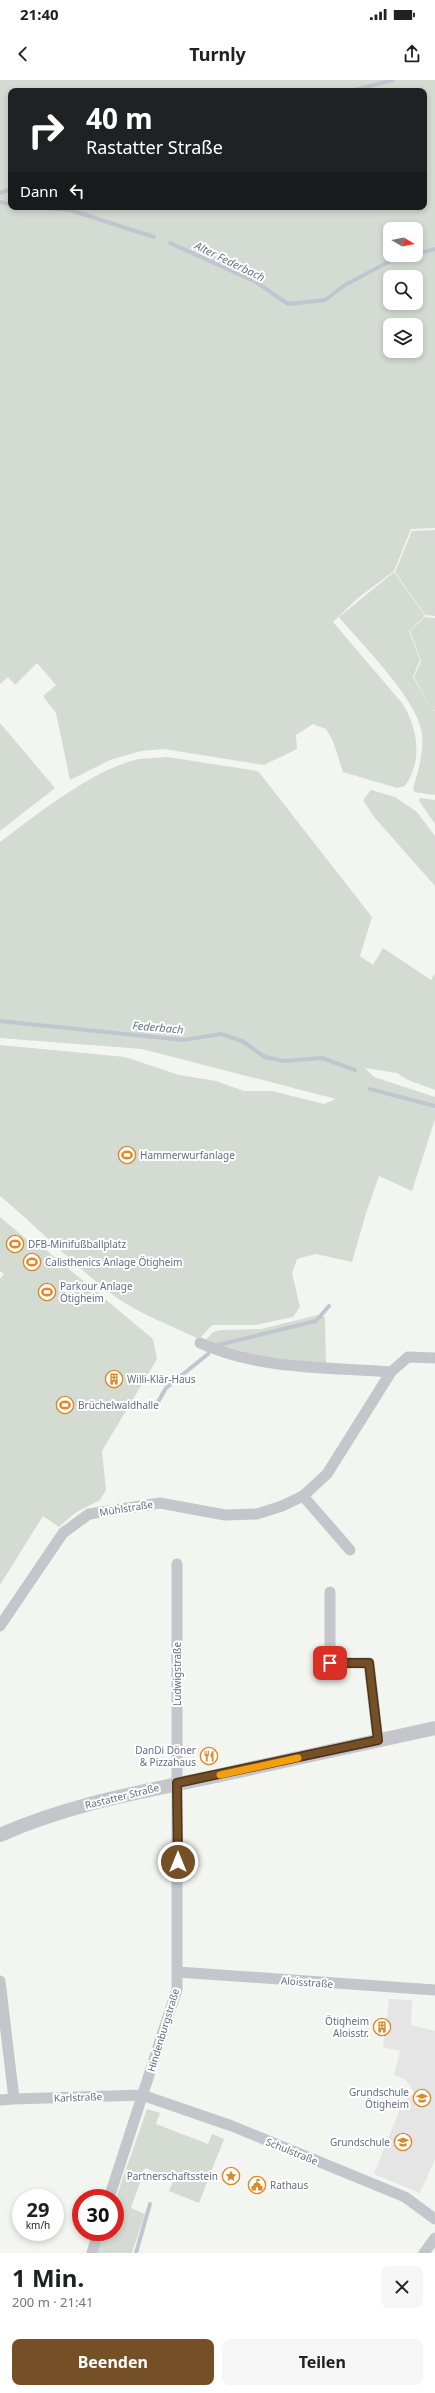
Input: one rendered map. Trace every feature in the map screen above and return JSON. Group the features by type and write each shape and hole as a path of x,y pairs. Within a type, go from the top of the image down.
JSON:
{"street":[{"path":"200,1343 220,1352 274,1364 391,1372"},
{"name":"Mühlstraße","path":"0,1626 63,1533 89,1514 160,1503 225,1515 257,1514 282,1506 303,1496 327,1474 391,1372 408,1357 435,1358"},
{"path":"303,1496 350,1550"},
{"name":"Ludwigstraße","path":"177,1564 177,1783"},
{"path":"330,1592 330,1663 369,1663 378,1740"},
{"name":"Rastatter Straße","path":"0,1835 30,1822 134,1792 435,1728"},
{"name":"Hindenburgstraße","path":"112,2189 177,1989 177,1783"},
{"name":"Aloisstraße","path":"178,1972 435,1990"},
{"path":"0,1981 14,2099"},
{"name":"Karlstraße","path":"0,2100 142,2095"},
{"name":"Schulstraße","path":"142,2095 232,2126 405,2197 435,2219"},
{"path":"424,2253 435,2238"},
{"path":"92,2253 95,2241"}],"shaded area":[{"path":"0,80 435,80 435,528 411,529 394,571 358,598 333,622 402,703 412,723 415,733 416,755 411,776 405,786 397,788 343,772 333,741 326,729 313,724 296,735 297,749 264,765 164,749 141,751 110,760 70,780 56,713 43,696 56,685 37,663 15,685 8,677 0,684"},
{"path":"435,530 435,616 425,615 395,572 412,531"},
{"path":"394,572 425,616 409,631 420,660 413,677 431,708 414,677 421,661 410,631 425,617 435,618 435,710 433,711 435,711 435,795 414,792 413,789 420,762 422,734 418,720 411,705 388,673 339,617"},
{"path":"0,723 55,788 0,831"},
{"path":"167,757 258,771 372,917 360,956 373,965 383,948 431,980 435,973 435,1090 408,1080 397,1073 365,1068 374,1077 435,1097 435,1119 412,1191 379,1176 366,1213 352,1262 316,1254 297,1259 292,1273 300,1307 293,1317 255,1325 212,1325 199,1339 147,1315 117,1298 87,1274 0,1196 0,1045 125,1057 179,1075 216,1081 244,1091 272,1091 324,1104 336,1099 142,1049 0,1038 0,842 66,794 103,772 121,764 139,759"},
{"path":"371,790 395,797 417,812 435,836 435,886 375,818 363,800"},
{"path":"420,798 435,800 435,824 419,801"},
{"name":"Brüchelwaldhalle","path":"0,1217 31,1243 34,1240 153,1339 157,1359 102,1451 106,1490 100,1500 75,1513 59,1527 43,1516 0,1585 0,1279 4,1274 0,1271"},
{"path":"318,1315 325,1317 326,1364 273,1361 205,1341 213,1332 222,1330 261,1329"},
{"name":"Grundschule Ötigheim","path":"389,1999 412,2000 411,2025 435,2031 435,2159 420,2193 374,2174 403,2101 415,2094 406,2080 394,2075 400,2051 383,2047"},
{"path":"147,2109 160,2113 156,2124 208,2144 212,2134 224,2139 199,2203 169,2191 174,2179 145,2168 131,2208 145,2214 132,2253 97,2253 101,2241 124,2241 124,2189 119,2189"}],"waterway":[{"path":"362,88 393,80"},
{"path":"0,193 8,190"},
{"name":"Alter Federbach","path":"0,202 8,203"},
{"name":"Alter Federbach","path":"70,210 154,237"},
{"name":"Alter Federbach","path":"170,243 256,282 288,304 325,300 345,285 388,262"},
{"name":"Alter Federbach","path":"423,252 435,249"},
{"name":"Federbach","path":"0,1021 183,1040 221,1034 242,1041 265,1057 284,1061 322,1058 355,1070"},
{"name":"Federbach","path":"370,1089 435,1106"},
{"path":"218,1345 316,1321 329,1306"},
{"path":"158,1402 166,1388 208,1354"},
{"path":"136,2253 150,2204"}],"slow traffic":[{"path":"220,1775 298,1758"}],"place":[{"name":"Hammerwurfanlage","path":"127,1155"},
{"name":"DFB-Minifußballplatz","path":"15,1244"},
{"name":"Calisthenics Anlage Ötigheim","path":"32,1262"},
{"name":"Parkour Anlage Ötigheim","path":"47,1292"},
{"name":"Willi-Klär-Haus","path":"114,1379"},
{"name":"Brüchelwaldhalle","path":"65,1405"},
{"name":"DanDi Döner & Pizzahaus","path":"209,1756"},
{"name":"Ötigheim Aloisstr.","path":"382,2027"},
{"name":"Grundschule Ötigheim","path":"422,2098"},
{"name":"Grundschule","path":"403,2142"},
{"name":"Partnerschaftsstein","path":"231,2176"},
{"name":"Rathaus","path":"257,2185"}],"route":[{"path":"178,1862 177,1783 378,1740 369,1663 330,1663"}]}
